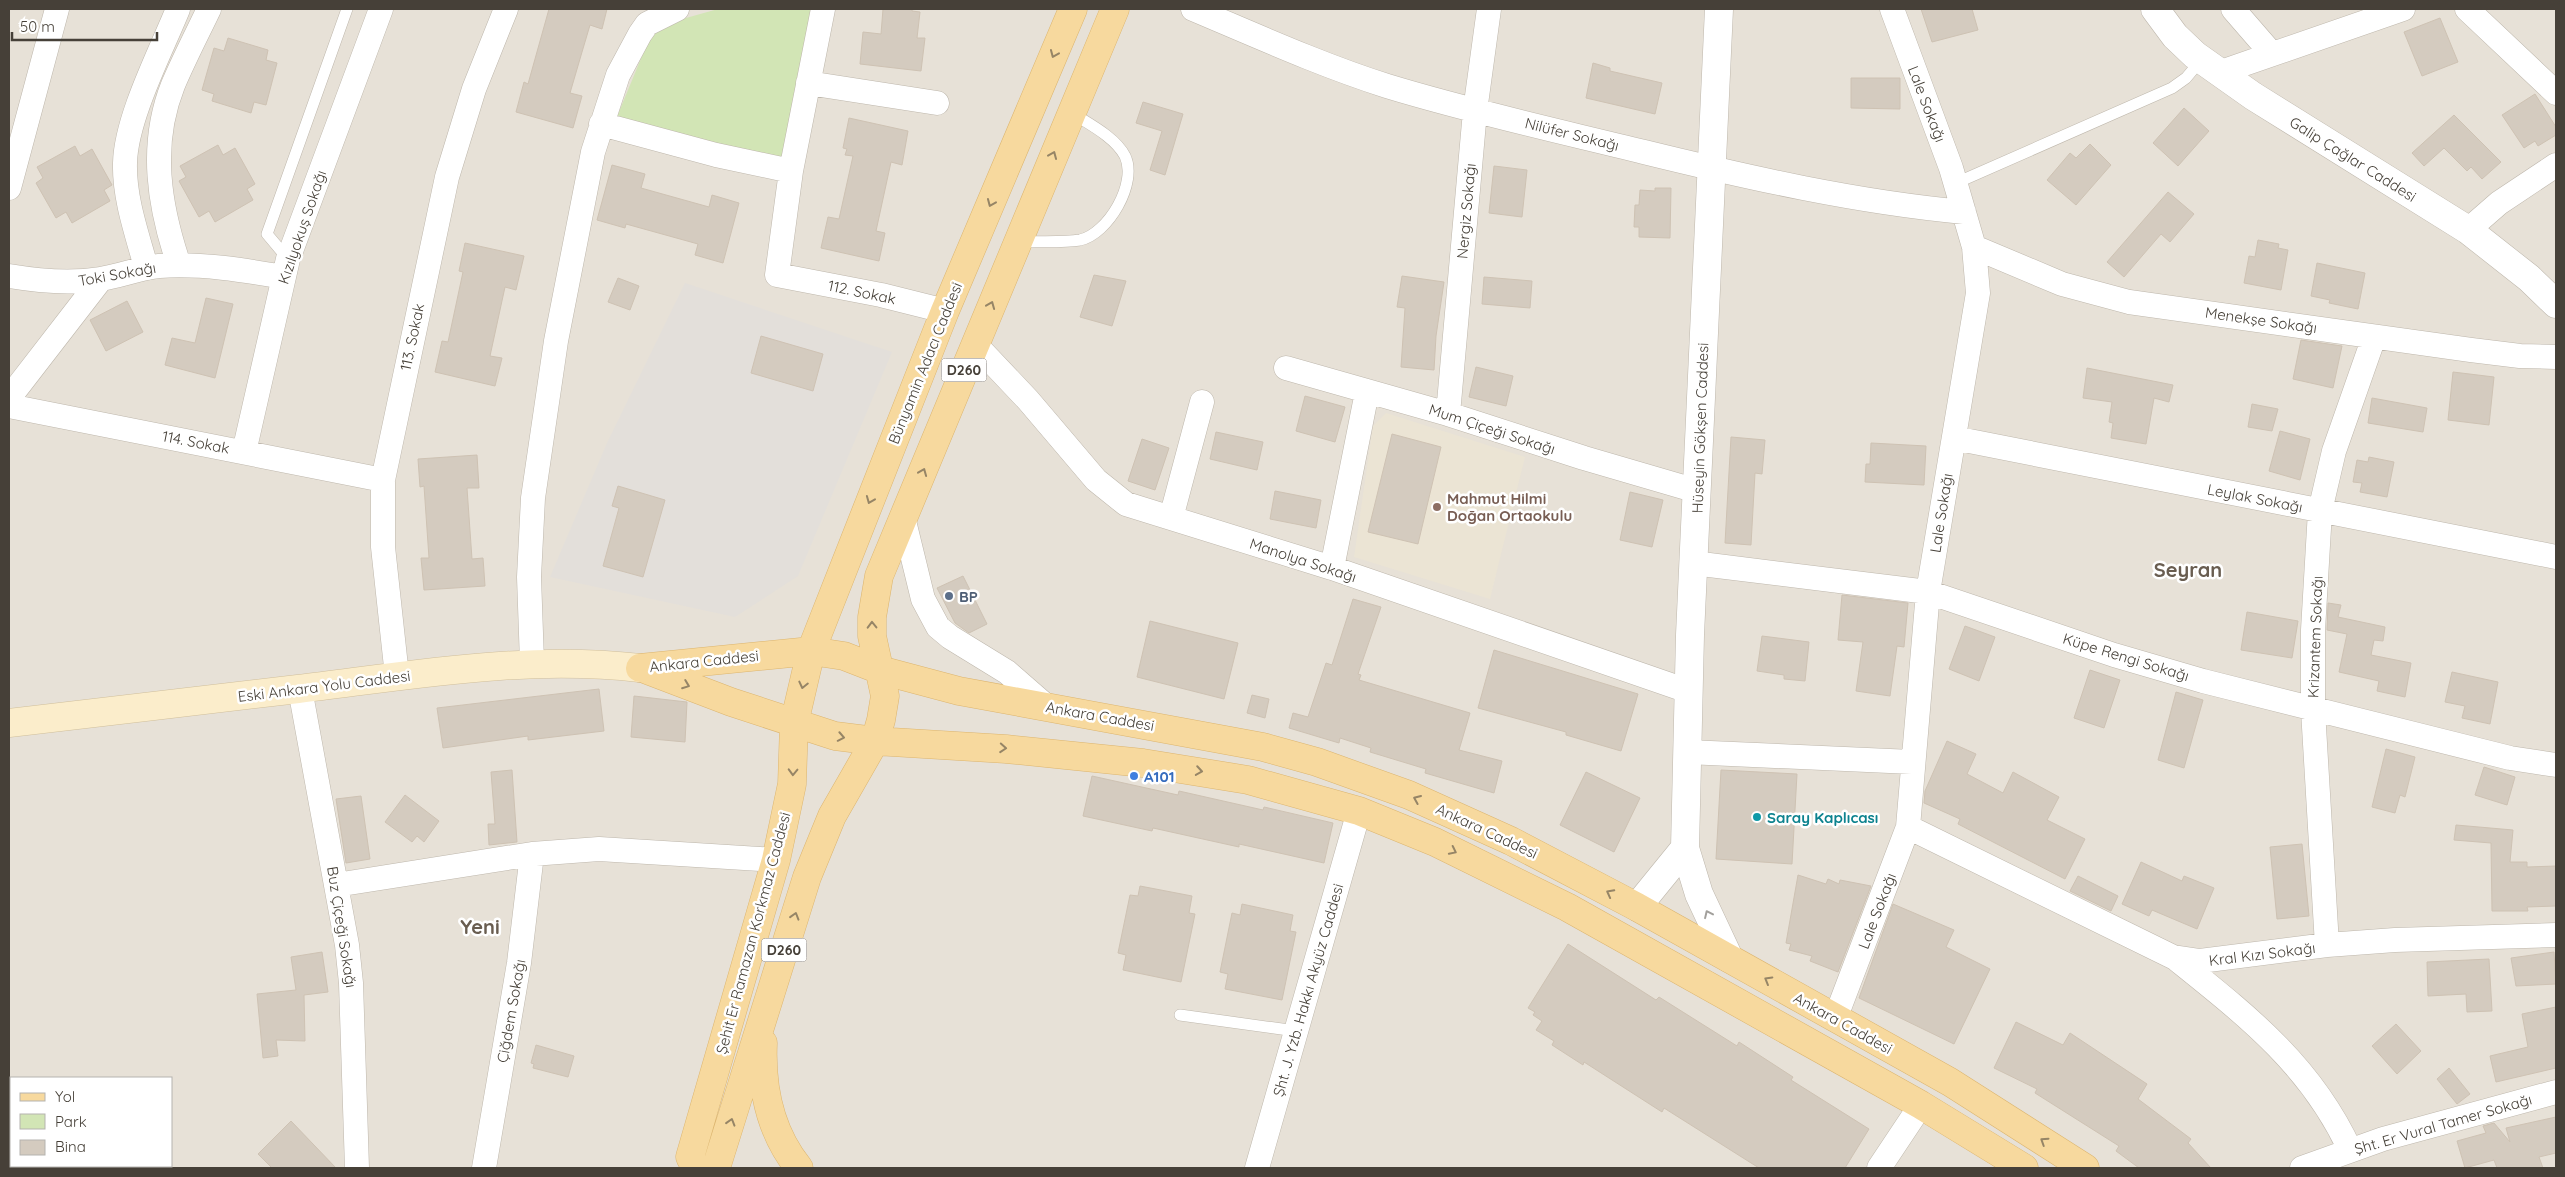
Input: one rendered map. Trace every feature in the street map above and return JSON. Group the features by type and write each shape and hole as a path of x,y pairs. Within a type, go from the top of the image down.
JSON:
{"main road":[{"name":"Bünyamin Adacı Caddesi","path":"794,724 811,650 945,311 1073,9"},
{"name":"D260","path":"875,741 885,696 872,636 874,598 879,576 1115,9"},
{"name":"Ankara Caddesi","path":"640,668 811,650 844,656 880,670 959,691 1263,747 1369,780 1503,838 1637,907 1835,1020 1950,1082 2084,1168"},
{"name":"Eski Ankara Yolu Caddesi","path":"9,723 397,676 532,662 604,664 640,668"},
{"name":"Ankara Caddesi","path":"640,668 794,724 835,736 875,741 1006,748 1143,763 1248,780 1359,811 1435,842 1566,907 1920,1105 2024,1168"},
{"name":"Şehit Er Ramazan Korkmaz Caddesi","path":"706,1165 792,784 794,724"},
{"name":"Şehit Er Ramazan Korkmaz Caddesi","path":"706,1165 764,1015 807,876 832,816 875,741"},
{"name":"D260","path":"764,1015 762,1054 765,1096 780,1138 799,1168"}],"street":[{"path":"9,188 58,9"},
{"path":"146,267 130,210 125,163 127,141 134,117 178,9"},
{"path":"179,265 163,213 158,159 160,136 173,86 209,9"},
{"name":"Kızılyokuş Sokağı","path":"244,452 286,268 381,9"},
{"name":"113. Sokak","path":"397,676 383,546 382,480 448,177 474,88 506,9"},
{"path":"532,662 530,540 539,446 576,232 601,124 618,75 640,34 654,20 677,9"},
{"path":"601,124 716,155 790,171 822,9"},
{"name":"Nilüfer Sokağı","path":"1193,9 1303,55 1386,86 1475,111 1710,168 1867,201 1964,212"},
{"name":"Nergiz Sokağı","path":"1448,414 1475,111 1489,9"},
{"name":"Hüseyin Gökşen Caddesi","path":"1719,9 1710,168 1693,563 1685,848 1699,894 1729,958"},
{"name":"Lale Sokağı","path":"1835,1020 1908,827 1912,762 1928,592 1978,293 1974,247 1956,183 1892,9"},
{"name":"Galip Çağlar Caddesi","path":"2155,9 2175,36 2212,66 2253,96 2332,147 2468,230 2514,265 2556,304"},
{"path":"2233,9 2272,54"},
{"path":"2212,66 2272,54 2403,9"},
{"path":"2467,9 2556,92"},
{"path":"808,83 937,103"},
{"path":"2468,230 2499,203 2556,165"},
{"name":"112. Sokak","path":"790,171 777,275 881,295 945,311"},
{"name":"Menekşe Sokağı","path":"1974,247 2062,284 2112,298 2374,337 2520,356 2556,357"},
{"name":"Toki Sokağı","path":"9,276 60,282 101,279 146,267 179,265 224,268 286,268"},
{"path":"9,398 101,279"},
{"name":"Krizantem Sokağı","path":"2327,945 2313,710 2313,630 2320,511 2334,451 2374,337"},
{"name":"Manolya Sokağı","path":"975,344 1109,493 1126,504 1332,568 1688,690"},
{"name":"Mum Çiçeği Sokağı","path":"1286,368 1448,414 1584,458 1697,491"},
{"path":"1332,568 1367,392"},
{"path":"1171,518 1202,402"},
{"name":"114. Sokak","path":"9,406 382,480"},
{"name":"Leylak Sokağı","path":"1954,438 2556,558"},
{"path":"903,517 923,599 938,627 950,637 1007,672 1046,706"},
{"name":"Küpe Rengi Sokağı","path":"1693,563 1928,592 2114,655 2313,710 2510,758 2556,765"},
{"name":"Buz Çiçeği Sokağı","path":"300,689 336,885 351,984 357,1168"},
{"path":"1687,752 1912,762"},
{"name":"Şht. J. Yzb. Hakkı Akyüz Caddesi","path":"1257,1168 1359,811"},
{"name":"Kral Kızı Sokağı","path":"1908,827 2173,957 2200,962 2327,945 2395,940 2556,935"},
{"path":"1637,907 1685,848"},
{"path":"336,885 532,854 599,849 776,860"},
{"name":"Çiğdem Sokağı","path":"484,1168 519,963 532,854"},
{"path":"2173,957 2255,1023 2295,1063 2329,1109 2350,1150"},
{"name":"Şht. Er Vural Tamer Sokağı","path":"2319,1165 2350,1150 2391,1136 2556,1092"},
{"path":"1879,1168 1920,1105"}],"lane":[{"path":"286,268 267,234 347,9"},
{"path":"1956,183 2172,88 2186,78 2212,66"},
{"path":"1017,242 1081,240 1099,232 1112,218 1124,192 1128,173 1125,157 1113,142 1072,112"},
{"path":"1180,1015 1296,1031"}],"shaded area":[{"path":"9,9 2556,9 2556,1168 9,1168"},
{"path":"685,283 892,352 798,576 735,617 550,577 607,443"},
{"name":"Mahmut Hilmi Doğan Ortaokulu","path":"1386,413 1525,457 1490,599 1354,557 1373,426"}],"green space":[{"path":"718,9 815,9 784,159 700,144 616,119 654,27"}],"building":[{"path":"549,9 607,9 602,29 590,25 570,93 582,96 573,128 516,112 524,82 528,84"},
{"path":"883,9 912,9 912,11 920,12 917,38 925,38 921,71 860,64 863,32 881,34"},
{"path":"1921,9 1972,9 1978,30 1932,42"},
{"path":"2440,18 2458,62 2422,76 2404,32"},
{"path":"228,38 268,50 266,60 277,63 266,105 254,102 251,113 212,101 214,94 202,90 214,48 224,51"},
{"path":"1593,63 1610,68 1610,71 1662,83 1655,114 1586,98"},
{"path":"1851,78 1900,78 1900,109 1851,108"},
{"path":"2535,94 2556,127 2556,135 2538,146 2535,141 2524,148 2502,115"},
{"path":"1143,102 1183,114 1165,175 1150,170 1162,131 1136,123"},
{"path":"2184,108 2209,131 2178,166 2153,143"},
{"path":"2454,115 2501,162 2482,179 2471,167 2467,171 2444,148 2424,166 2412,153"},
{"path":"849,118 908,131 902,165 891,162 876,231 885,233 879,261 821,248 828,217 839,219 853,156 845,155 847,149 843,148"},
{"path":"2090,144 2111,165 2076,205 2047,180 2070,153 2076,158"},
{"path":"218,145 223,155 235,148 255,184 247,189 253,200 215,222 209,211 199,217 179,181 186,177 180,166"},
{"path":"75,146 80,156 92,149 112,185 104,190 110,201 72,223 66,212 56,218 36,183 43,178 37,167"},
{"path":"612,165 645,174 641,188 709,207 712,195 739,203 723,263 695,255 698,244 626,224 625,228 597,220"},
{"path":"1494,166 1527,170 1522,217 1489,213"},
{"path":"1655,188 1671,188 1670,238 1639,237 1639,227 1634,227 1635,205 1639,205 1640,190 1655,191"},
{"path":"2168,192 2194,214 2170,242 2161,234 2124,277 2107,262"},
{"path":"2258,240 2279,244 2278,248 2288,250 2281,290 2244,283 2249,256 2255,257"},
{"path":"465,243 524,256 516,290 505,287 490,356 502,358 495,386 435,372 442,341 448,342 463,272 459,271"},
{"path":"2317,263 2365,273 2358,309 2329,303 2330,300 2311,296"},
{"path":"1094,275 1126,281 1112,326 1080,317"},
{"path":"1402,276 1444,282 1436,336 1434,370 1401,367 1405,308 1397,307"},
{"path":"1484,277 1532,281 1530,308 1482,304"},
{"path":"618,278 639,286 630,310 608,302"},
{"path":"206,298 233,304 215,378 165,365 172,338 195,343"},
{"path":"127,301 143,332 106,351 90,320"},
{"path":"761,336 823,354 813,391 751,373"},
{"path":"2301,340 2342,346 2333,388 2293,379"},
{"path":"1476,367 1513,376 1506,406 1469,397"},
{"path":"2087,368 2173,385 2169,402 2154,398 2146,444 2111,438 2113,423 2109,422 2112,402 2083,398"},
{"path":"2453,372 2494,377 2489,425 2448,420"},
{"path":"1305,396 1345,407 1335,442 1296,431"},
{"path":"2372,398 2427,408 2423,432 2368,423"},
{"path":"2252,404 2278,409 2272,431 2248,427"},
{"path":"2280,431 2310,439 2300,480 2269,471"},
{"path":"1216,432 1263,442 1257,470 1210,459"},
{"path":"1392,434 1441,447 1418,544 1368,532"},
{"path":"1731,437 1765,440 1762,474 1755,473 1751,545 1725,543"},
{"path":"1142,439 1169,448 1155,490 1128,481"},
{"path":"1871,443 1926,446 1924,485 1865,482 1866,464 1870,464"},
{"path":"477,455 479,488 467,488 472,559 483,558 485,586 424,590 421,558 429,558 424,486 420,487 418,459"},
{"path":"2369,457 2394,462 2387,497 2360,492 2362,483 2353,482 2357,460 2368,462"},
{"path":"618,486 665,500 643,577 603,566 619,508 612,506"},
{"path":"1275,491 1321,500 1316,528 1270,519"},
{"path":"1630,492 1663,500 1652,547 1620,540"},
{"path":"963,576 987,624 969,633 955,623 937,588"},
{"path":"1842,595 1908,603 1904,647 1897,646 1890,696 1856,691 1863,642 1838,640"},
{"path":"1353,599 1381,607 1358,674 1361,675 1359,680 1470,713 1459,750 1502,761 1494,793 1425,773 1426,769 1370,752 1371,748 1340,738 1339,743 1289,728 1293,713 1308,717 1326,663 1332,665"},
{"path":"2328,603 2341,605 2338,617 2385,627 2383,641 2374,640 2371,655 2411,663 2405,697 2377,691 2379,681 2339,672 2347,634 2327,630"},
{"path":"2247,612 2298,621 2292,658 2241,650"},
{"path":"1150,621 1238,643 1224,699 1137,677"},
{"path":"1965,626 1995,637 1979,681 1949,669"},
{"path":"1762,636 1809,642 1805,681 1784,679 1784,675 1757,671"},
{"path":"1494,650 1638,694 1621,751 1566,735 1566,732 1478,708"},
{"path":"2090,670 2120,680 2104,728 2074,718"},
{"path":"2452,672 2498,682 2490,724 2462,718 2465,706 2445,702"},
{"path":"599,689 604,731 528,740 528,736 443,748 437,708"},
{"path":"2176,692 2203,700 2184,768 2158,760"},
{"path":"1252,695 1269,699 1265,718 1247,713"},
{"path":"634,696 687,702 685,742 631,737"},
{"path":"1947,741 1976,754 1967,774 2003,793 2013,772 2059,797 2047,820 2085,839 2065,879 1958,824 1960,819 1924,803 1925,791"},
{"path":"2386,749 2415,757 2405,797 2400,795 2395,813 2372,807"},
{"path":"2484,767 2515,777 2507,805 2475,795"},
{"path":"512,770 517,842 489,845 488,824 495,824 491,772"},
{"name":"Saray Kaplıcası","path":"1721,770 1797,774 1792,864 1716,859"},
{"path":"1586,772 1640,798 1614,852 1560,825"},
{"path":"1092,776 1178,795 1179,791 1263,810 1264,807 1333,823 1324,863 1239,844 1239,847 1153,828 1152,831 1083,816"},
{"path":"405,795 439,821 424,842 417,836 412,842 385,822"},
{"path":"361,796 370,859 346,863 336,799"},
{"path":"2456,825 2513,830 2510,862 2527,862 2527,867 2556,866 2556,906 2527,907 2528,911 2492,911 2491,843 2454,840"},
{"path":"2302,844 2309,916 2277,919 2270,847"},
{"path":"2141,862 2182,881 2184,876 2214,888 2197,929 2152,910 2149,916 2122,904"},
{"path":"1798,875 1826,884 1828,879 1839,884 1840,880 1871,886 1838,972 1810,961 1812,956 1789,950 1791,944 1786,943"},
{"path":"2078,876 2118,896 2111,911 2070,891"},
{"path":"1140,886 1192,896 1189,913 1195,914 1181,982 1123,970 1126,955 1118,953 1130,895 1138,896"},
{"path":"1242,904 1293,915 1290,931 1296,932 1282,1000 1225,989 1228,974 1220,972 1232,913 1240,915"},
{"path":"1893,904 1954,930 1946,947 1990,969 1954,1044 1859,998"},
{"path":"1568,944 1656,1000 1659,997 1737,1046 1739,1042 1793,1077 1791,1080 1869,1129 1845,1168 1759,1168 1664,1108 1662,1112 1584,1062 1583,1065 1552,1045 1554,1041 1536,1030 1542,1021 1533,1015 1535,1012 1528,1008"},
{"path":"322,952 328,992 304,995 305,1041 276,1040 278,1056 263,1058 257,994 296,990 291,957"},
{"path":"2554,952 2556,984 2516,986 2511,958"},
{"path":"2489,959 2492,1011 2467,1012 2466,994 2428,996 2427,962"},
{"path":"2556,1007 2556,1068 2496,1082 2490,1056 2528,1047 2522,1014"},
{"path":"2016,1022 2063,1045 2070,1033 2147,1084 2138,1099 2191,1139 2188,1143 2211,1168 2139,1168 2116,1151 2119,1146 2035,1093 2037,1089 1994,1068"},
{"path":"2396,1024 2421,1051 2397,1074 2372,1046"},
{"path":"536,1045 574,1056 568,1077 533,1068 534,1064 531,1063"},
{"path":"2449,1068 2470,1094 2457,1104 2437,1079"},
{"path":"2556,1117 2556,1153 2539,1157 2543,1168 2497,1168 2494,1160 2465,1168 2457,1141 2486,1133 2483,1126 2494,1123 2510,1142 2506,1128"},
{"path":"291,1121 336,1168 272,1168 258,1154"}],"place":[{"name":"Mahmut Hilmi Doğan Ortaokulu","path":"1437,507"},
{"name":"BP","path":"949,596"},
{"name":"A101","path":"1134,776"},
{"name":"Saray Kaplıcası","path":"1757,817"}],"district":[{"name":"Seyran","path":"2188,569"},
{"name":"Yeni","path":"480,926"}]}
